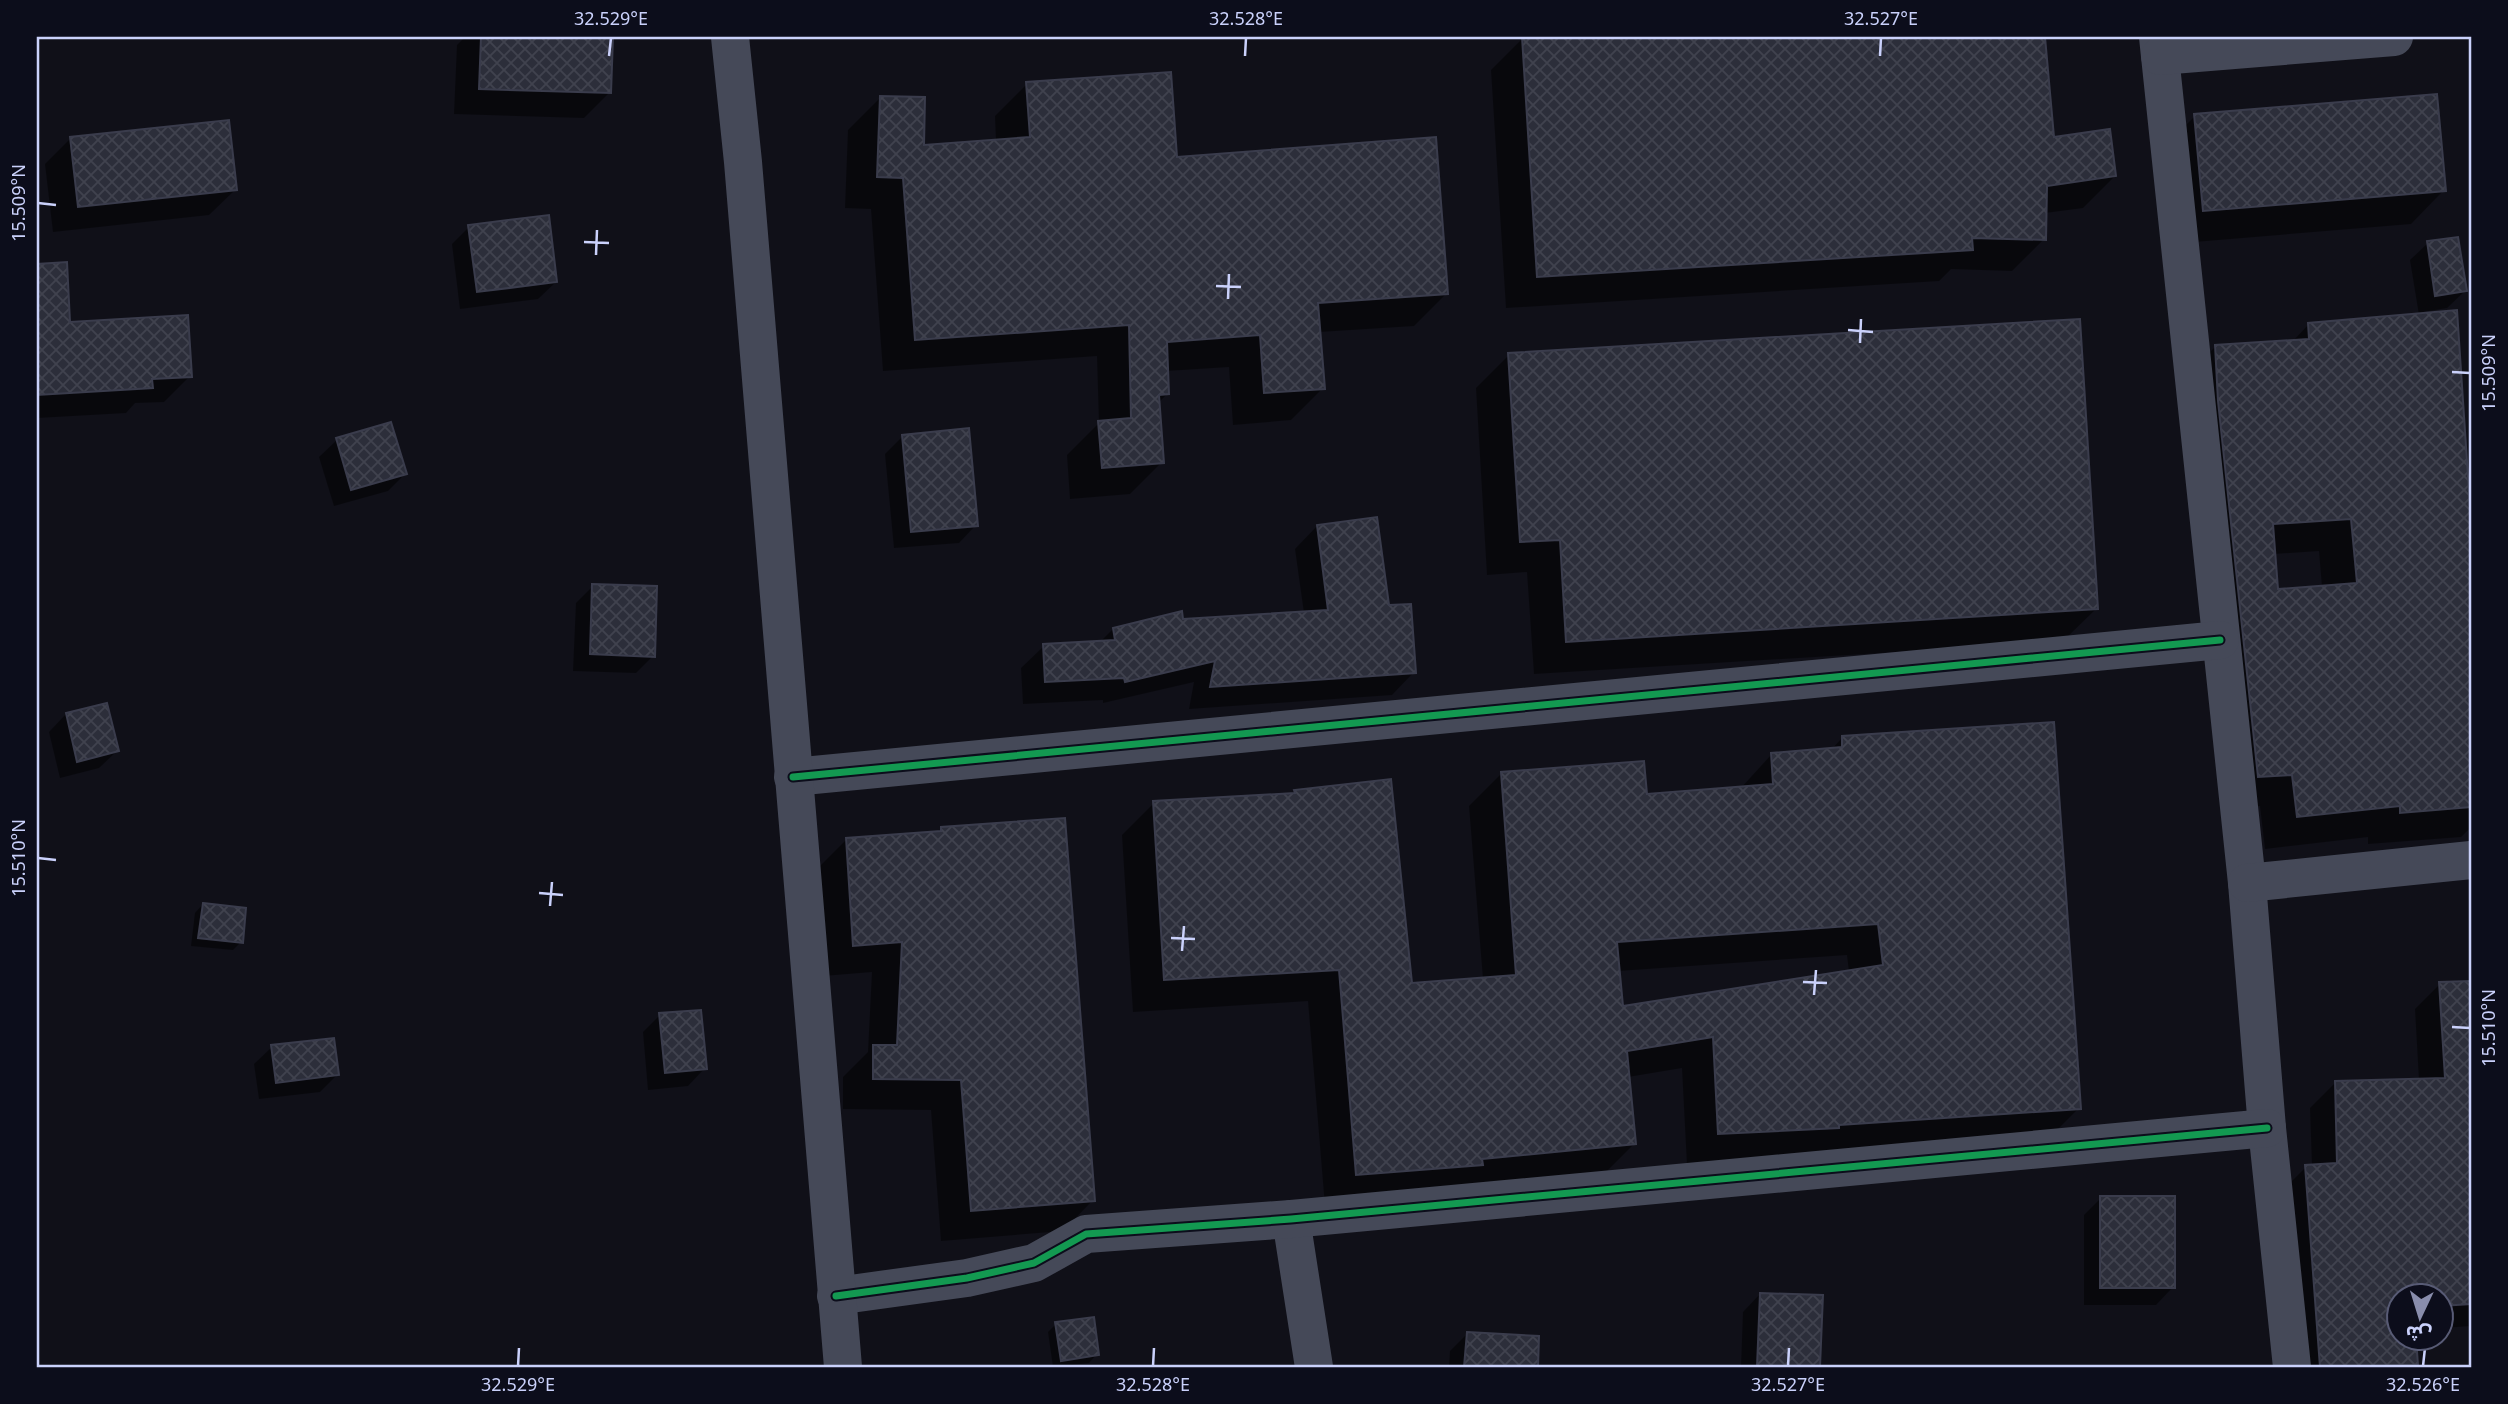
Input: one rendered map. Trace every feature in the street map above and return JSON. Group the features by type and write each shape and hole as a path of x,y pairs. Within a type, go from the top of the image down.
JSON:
{"street":[{"path":"730,37 743,162 843,1367"},
{"path":"2292,1367 2267,1128 2247,883 2159,47 2394,37"},
{"path":"793,777 2220,640"},
{"path":"2247,883 2471,860"},
{"path":"836,1296 967,1278 1034,1263 1086,1234 1291,1219 2267,1128"},
{"path":"1291,1219 1314,1367"}],"building":[{"path":"481,37 613,37 611,93 479,89"},
{"path":"1522,37 2045,37 2054,137 2110,129 2116,176 2047,186 2046,240 1972,238 1973,250 1537,277"},
{"path":"1171,72 1177,157 1436,137 1448,294 1318,303 1325,389 1264,393 1260,335 1167,342 1169,394 1159,395 1164,463 1102,468 1098,421 1131,418 1129,325 915,340 903,178 877,177 880,96 925,97 924,145 1030,137 1026,82"},
{"path":"2437,94 2446,191 2203,211 2194,114"},
{"path":"229,120 237,190 78,207 70,137"},
{"path":"549,215 557,282 477,292 468,225"},
{"path":"2458,237 2467,291 2435,296 2427,241"},
{"path":"67,262 70,322 188,315 192,377 152,379 153,388 37,395 37,264"},
{"path":"2457,310 2471,522 2471,807 2400,813 2400,806 2297,817 2292,775 2258,777 2218,401 2215,345 2309,339 2308,323","holes":["2351,519 2357,583 2278,589 2273,524"]},
{"path":"2080,319 2098,609 1566,642 1560,540 1520,542 1508,353"},
{"path":"391,422 407,474 351,490 336,438"},
{"path":"969,428 978,526 911,532 902,435"},
{"path":"1377,517 1389,605 1411,604 1416,673 1210,687 1215,661 1125,682 1124,678 1045,682 1043,644 1115,640 1113,628 1182,611 1183,619 1328,610 1317,525"},
{"path":"592,584 657,586 655,657 590,654"},
{"path":"107,703 119,751 77,762 66,713"},
{"path":"2054,722 2081,1109 1839,1125 1839,1128 1718,1134 1713,1037 1627,1051 1636,1144 1482,1159 1483,1165 1356,1175 1339,970 1164,980 1153,801 1295,793 1294,790 1391,779 1412,983 1516,975 1501,772 1644,761 1647,794 1773,784 1771,753 1842,747 1842,736","holes":["1878,924 1883,965 1623,1006 1617,942"]},
{"path":"1065,818 1095,1201 971,1211 961,1080 873,1079 873,1045 897,1045 902,942 853,946 846,838 941,831 941,827"},
{"path":"203,903 246,908 243,943 198,938"},
{"path":"2471,981 2471,1304 2456,1305 2456,1282 2386,1282 2386,1352 2417,1352 2418,1365 2320,1367 2305,1165 2337,1163 2335,1081 2445,1078 2439,982"},
{"path":"701,1010 707,1069 665,1073 659,1013"},
{"path":"334,1038 339,1075 276,1083 271,1045"},
{"path":"2100,1196 2175,1196 2175,1288 2100,1288"},
{"path":"1760,1293 1823,1295 1820,1367 1757,1367"},
{"path":"1094,1317 1099,1355 1061,1361 1055,1322"},
{"path":"1467,1332 1539,1336 1538,1367 1464,1367"}],"cycle path":[{"path":"793,777 2220,640"},
{"path":"836,1296 967,1278 1034,1263 1086,1234 1291,1219 2267,1128"}]}
